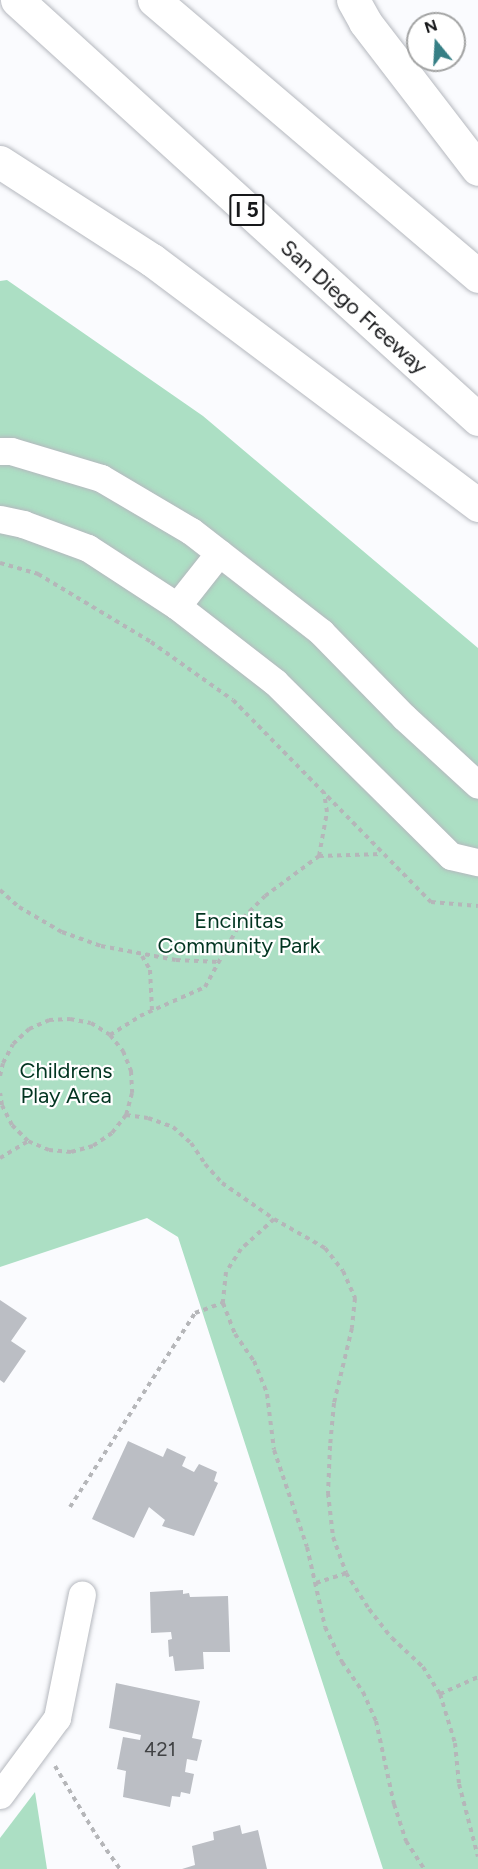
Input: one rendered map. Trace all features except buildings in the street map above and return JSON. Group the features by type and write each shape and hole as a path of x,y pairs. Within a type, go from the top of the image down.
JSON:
{"highway":[{"name":"San Diego Freeway","path":"17,0 478,419"},
{"path":"154,0 478,276"},
{"path":"353,0 365,22 478,169"},
{"path":"0,162 152,260 478,505"}],"street":[{"path":"0,451 11,451 101,478 191,531 321,632 404,717 478,785"},
{"path":"0,519 23,524 88,548 177,606 275,682 451,856 478,862"},
{"path":"177,606 219,553"},
{"path":"0,1795 57,1718 82,1594"}],"path":[{"path":"0,563 38,574 151,642 233,700 431,902 478,906"},
{"path":"319,856 327,812 324,791"},
{"path":"110,1035 152,1011 205,987 243,918 265,896 319,856 383,854"},
{"path":"0,891 19,907 62,932 101,946 142,955 219,962"},
{"path":"142,955 150,970 152,1011"},
{"path":"0,1077 3,1063 13,1044 29,1029 49,1020 70,1018 91,1023 110,1035 123,1051 131,1071 132,1094 126,1115 112,1133 93,1146 71,1152 49,1150 28,1141 12,1125 2,1105 0,1093"},
{"path":"126,1115 148,1118 173,1127 191,1143 222,1183 274,1219 325,1248 343,1271 354,1298 352,1328 334,1403 330,1446 328,1492 333,1537 346,1573 392,1638 423,1667 440,1694 455,1743 459,1784 478,1857"},
{"path":"0,1158 28,1141"},
{"path":"274,1219 241,1249 226,1272 223,1303 235,1334 254,1361 267,1394 274,1450 316,1583 325,1627 342,1662 363,1692 376,1721 394,1804 406,1841 424,1869"},
{"path":"70,1507 195,1313 223,1303"},
{"path":"316,1583 346,1573"},
{"path":"440,1694 478,1677"},
{"path":"40,1740 96,1835 120,1869"}],"green space":[{"name":"Encinitas Community Park","path":"7,280 203,416 478,648 478,1869 383,1869 178,1237 147,1218 0,1267 0,281"},
{"path":"35,1792 47,1869 0,1869 0,1838"}],"park label":[{"name":"Childrens Play Area","path":"66,1082"}]}
